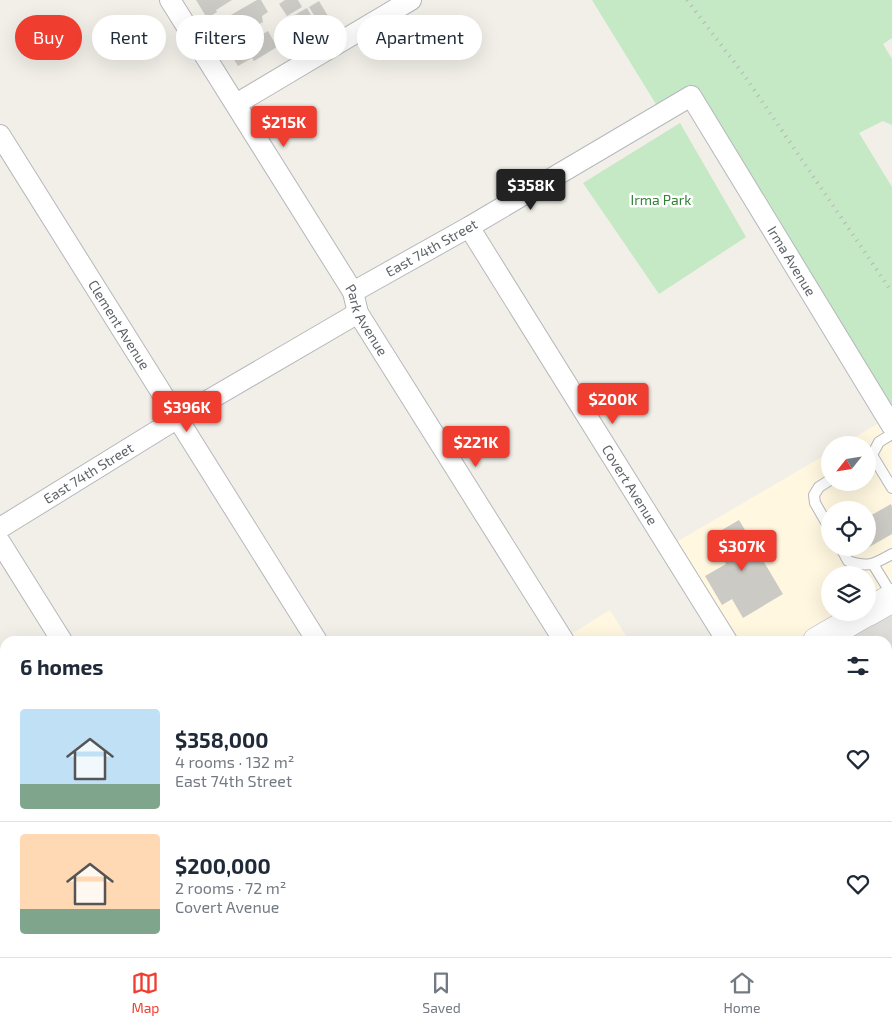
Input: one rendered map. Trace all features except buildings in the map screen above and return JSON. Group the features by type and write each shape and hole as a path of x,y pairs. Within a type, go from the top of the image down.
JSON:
{"main road":[{"path":"876,607 892,597"},
{"path":"826,636 851,621"}],"street":[{"name":"Park Avenue","path":"170,0 353,292 358,313 561,636"},
{"path":"236,104 411,0"},
{"name":"East 74th Street","path":"353,292 469,227 691,96"},
{"name":"Irma Avenue","path":"691,96 892,426"},
{"name":"Clement Avenue","path":"0,135 315,636"},
{"name":"Covert Avenue","path":"469,227 724,636"},
{"name":"East 74th Street","path":"0,528 178,418 358,313"},
{"path":"0,542 59,636"}],"lane":[{"path":"876,447 879,442 892,434"},
{"path":"876,465 892,488"},
{"path":"821,486 814,495 815,503 821,513"},
{"path":"845,556 848,561 860,565 874,564 892,554"},
{"path":"874,564 892,597"}],"shaded area":[{"path":"887,418 892,426 892,598 876,607 876,566 821,566 821,621 851,621 826,636 724,636 668,547 821,457 821,491 876,491 876,436 857,436"},
{"path":"892,598 892,636 826,636 852,621 876,621 876,607"},
{"path":"610,610 626,636 568,636"}],"green space":[{"path":"592,0 892,0 892,38 883,44 892,59 892,125 883,121 859,133 892,187 892,426 691,97 662,114"},
{"name":"Irma Park","path":"680,123 746,237 659,294 583,183"}],"railway":[{"path":"687,0 744,75 892,292"}]}
